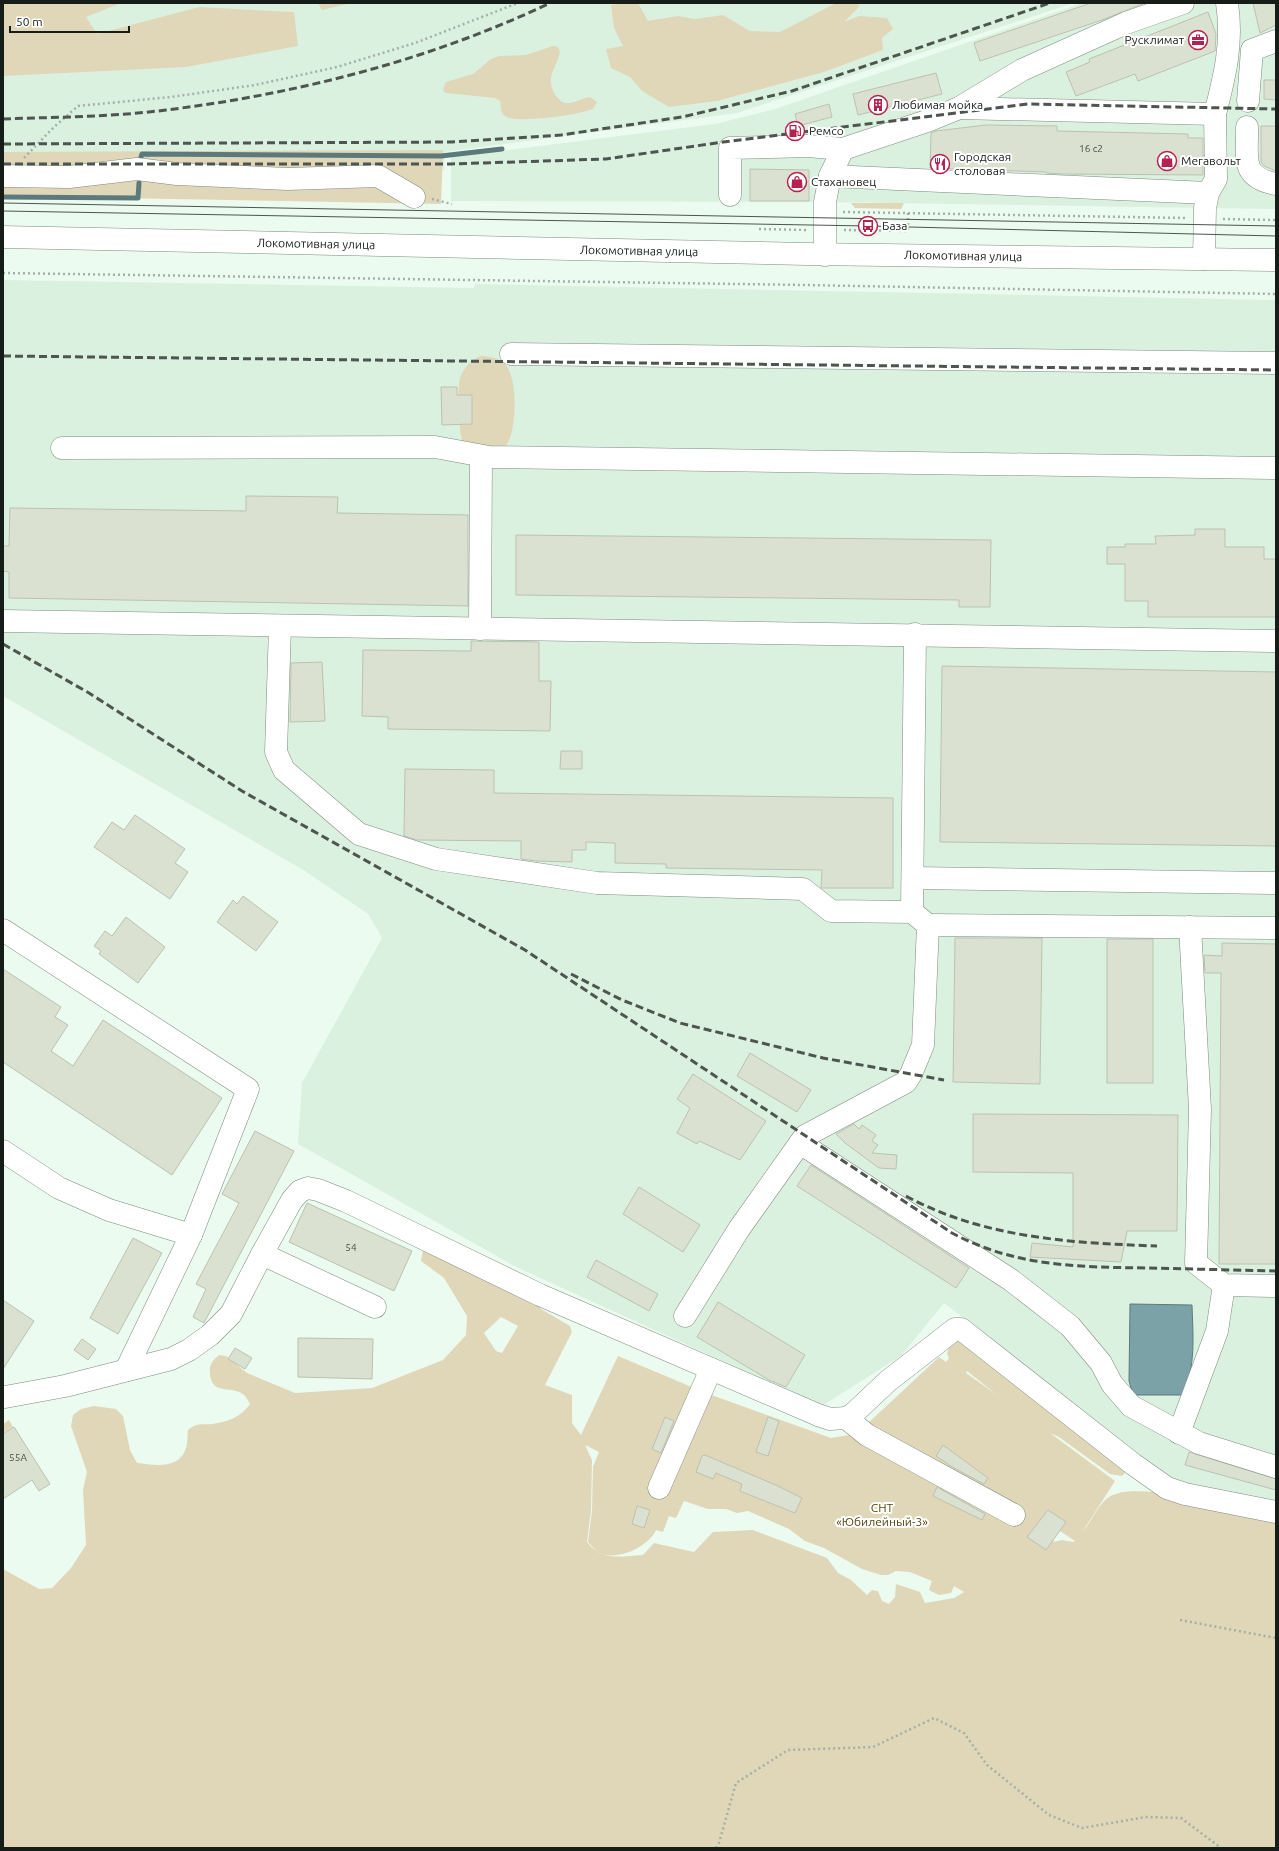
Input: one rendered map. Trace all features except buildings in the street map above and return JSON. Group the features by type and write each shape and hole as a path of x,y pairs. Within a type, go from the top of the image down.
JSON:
{"main road":[{"path":"730,195 730,148 808,146 843,149 927,121 959,108 1022,70 1126,23 1182,3"},
{"path":"1204,259 1205,218 1208,193 1216,179 1215,114 1226,71 1230,24 1227,3"},
{"path":"1248,101 1252,50 1276,41"},
{"path":"959,108 1215,114"},
{"path":"1247,127 1248,165 1252,174 1264,182 1276,184"},
{"path":"824,255 825,202 830,176 843,149"},
{"path":"3,176 69,177 137,170 177,174 288,178 378,176 414,197"},
{"path":"830,176 1208,193"},
{"name":"Локомотивная улица","path":"3,237 824,255 1276,260"},
{"path":"511,354 1276,363"},
{"path":"62,448 436,447 489,457 1276,468"},
{"path":"480,629 481,456"},
{"path":"3,621 480,629 915,634 1276,641"},
{"path":"280,626 276,752 284,770 359,834 436,859 597,882 803,889 831,911 920,918 1190,927 1276,928"},
{"path":"685,1316 739,1229 805,1136 906,1082 911,1074 923,1045 920,918 912,878 915,634"},
{"path":"912,878 1276,883"},
{"path":"1190,927 1200,1109 1196,1263 1224,1285 1276,1286"},
{"path":"3,930 248,1089 191,1236 126,1370"},
{"path":"800,1143 1011,1280 1070,1326 1101,1362 1112,1384 1131,1406 1200,1443 1221,1451 1276,1467"},
{"path":"3,1151 66,1191 109,1210 191,1236"},
{"path":"4,1398 65,1386 171,1359 189,1350 210,1335 231,1314 292,1200 300,1191 308,1188 318,1190 346,1201 540,1295 830,1419 846,1418 853,1414 888,1381 955,1329 961,1329 1133,1464 1167,1488 1185,1494 1276,1512"},
{"path":"262,1254 375,1307"},
{"path":"1179,1433 1217,1331 1224,1285"},
{"path":"659,1488 712,1369"},
{"path":"846,1418 867,1435 1014,1515"}],"path":[{"path":"22,161 54,127 78,106 172,97 255,85 337,67 415,43 518,3"},
{"path":"825,221 908,231 908,214"},
{"path":"759,229 825,221 908,214 1276,220"},
{"path":"3,273 805,285 1276,294"},
{"path":"1180,1620 1276,1638"},
{"path":"716,1848 719,1843 736,1783 788,1750 873,1746 934,1718 964,1733 987,1765 1049,1815 1082,1828 1146,1817 1181,1818 1221,1848"}],"shaded area":[{"path":"3,3 1074,3 737,113 445,152 444,170 3,170"},
{"path":"1082,3 1276,3 1276,209 825,202 451,201 451,157 715,124 775,109"},
{"path":"3,280 474,288 475,284 1276,300 1276,1505 1184,1489 944,1303 901,1356 822,1406 516,1267 298,1144 302,1083 382,938 368,914 305,871 3,696"}],"green space":[{"path":"3,3 121,3 86,17 97,34 199,7 294,12 298,46 186,67 3,76"},
{"path":"318,3 352,3 322,10"},
{"path":"638,3 648,21 678,16 695,19 723,15 750,31 780,32 836,3 858,3 859,7 844,22 859,16 887,18 893,29 882,38 883,50 824,72 717,101 669,107 642,91 630,77 611,68 606,49 623,46 614,28 611,5"},
{"path":"553,46 558,47 560,52 551,78 551,84 556,96 565,103 572,103 590,97 597,102 593,109 575,114 549,118 514,119 503,114 500,101 495,98 446,93 443,91 446,82 473,74 491,59 499,56 526,55"},
{"path":"443,150 441,204 3,196 3,152"},
{"path":"851,203 904,203 901,209 855,208"},
{"path":"481,356 487,356 502,361 509,369 512,378 514,388 514,421 510,438 502,451 462,441 459,410 460,378 468,365 474,359"},
{"name":"СНТ «Юбилейный-3»","path":"424,1245 532,1296 541,1309 570,1326 572,1332 545,1385 572,1395 572,1423 581,1435 618,1356 706,1393 831,1438 849,1435 876,1448 865,1426 939,1357 946,1362 949,1358 947,1353 950,1345 957,1341 962,1342 1127,1471 1122,1476 1110,1474 1059,1437 1050,1433 1115,1481 1083,1531 1105,1500 1123,1492 1142,1491 1190,1498 1276,1519 1276,1848 3,1848 3,1569 39,1589 52,1588 71,1568 86,1545 83,1490 87,1472 71,1426 73,1415 81,1409 94,1406 116,1409 123,1416 130,1450 137,1463 158,1465 172,1463 183,1455 187,1446 188,1430 191,1427 199,1424 212,1424 229,1420 238,1416 250,1404 246,1397 240,1393 219,1388 212,1381 210,1374 211,1366 213,1361 219,1355 226,1356 247,1373 295,1393 372,1388 443,1360 466,1335 467,1316 444,1278 421,1261","holes":["501,1317 518,1326 502,1353 496,1351 484,1333","967,1371 997,1395 966,1373","585,1445 599,1452 593,1467 592,1511 588,1542 597,1551 587,1542 591,1510 592,1460","684,1501 708,1509 726,1509 737,1513 748,1511 789,1529 805,1541 824,1548 862,1569 881,1575 888,1575 896,1571 910,1572 932,1581 929,1590 939,1595 951,1593 954,1586 964,1592 954,1598 925,1603 920,1592 896,1584 895,1597 889,1604 882,1601 878,1591 872,1590 867,1595 851,1580 838,1573 827,1558 753,1530 713,1532 694,1552 654,1543 643,1555 620,1557 603,1554 617,1555 633,1550 647,1541 656,1530 663,1532 669,1516 676,1518","1057,1529 1075,1541 1062,1540 1053,1542 1054,1540 1051,1537"]},
{"path":"9,1420 13,1427 3,1433 3,1424"}],"water":[{"path":"1130,1304 1192,1305 1192,1362 1183,1395 1133,1395 1129,1381"}],"waterway":[{"path":"141,157 142,154 441,156 502,149"},
{"path":"3,197 138,198 139,183"}],"tram line":[{"path":"3,203 1276,226"},
{"path":"3,211 868,226 1276,236"}],"railway":[{"path":"3,119 125,114 166,110 264,95 362,72 410,58 458,42 550,3"},
{"path":"3,144 451,142 561,135 682,117 792,91 1050,3"},
{"path":"3,164 451,164 606,159 723,142 1028,104 1276,109"},
{"path":"3,356 1276,370"},
{"path":"3,644 89,693 242,791 525,950 952,1233 1000,1253 1048,1263 1097,1267 1276,1271"},
{"path":"571,974 622,1000 680,1023 823,1058 944,1080"},
{"path":"906,1196 935,1210 966,1221 1028,1236 1092,1243 1157,1246"}],"place":[{"name":"Русклимат","path":"1198,40"},
{"name":"Любимая мойка","path":"878,105"},
{"name":"Ремсо","path":"795,131"},
{"name":"Мегавольт","path":"1167,161"},
{"name":"Городская столовая","path":"940,164"},
{"name":"Стахановец","path":"797,182"},
{"name":"База","path":"868,226"}]}
